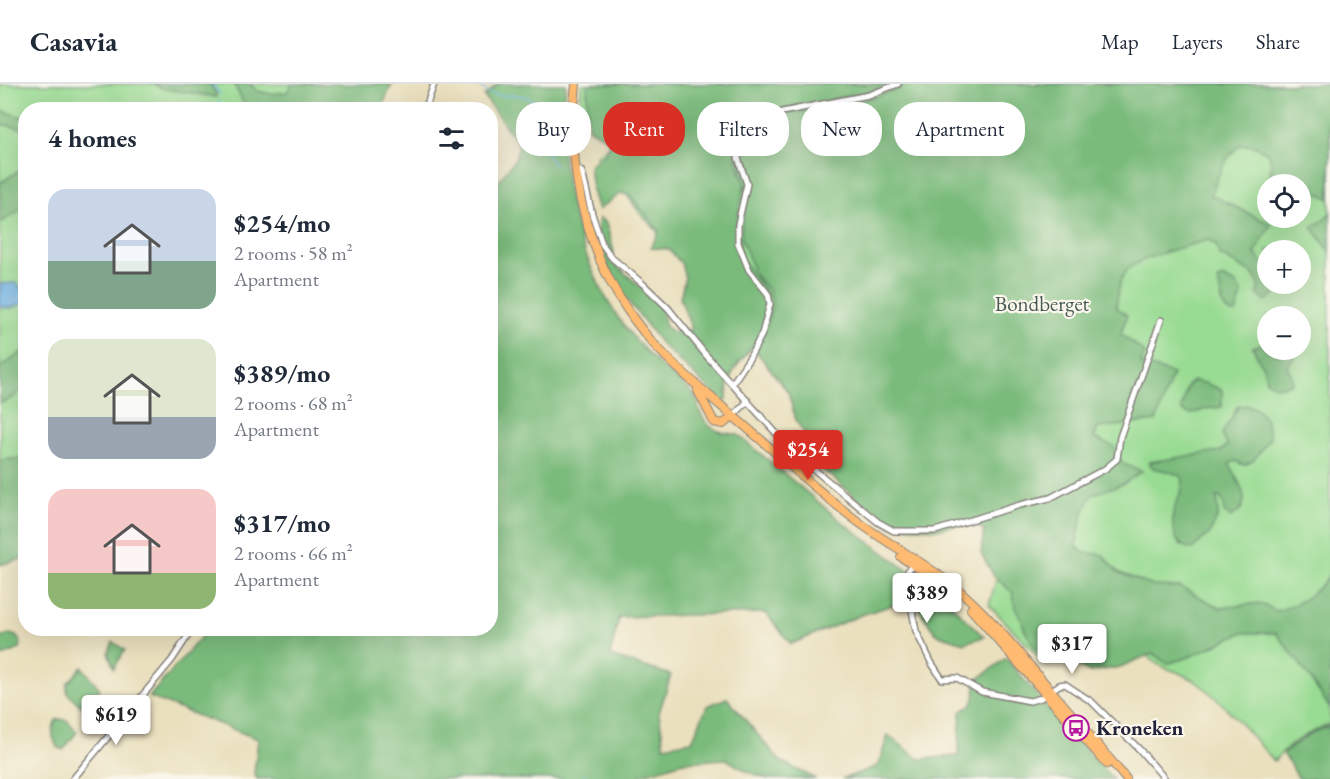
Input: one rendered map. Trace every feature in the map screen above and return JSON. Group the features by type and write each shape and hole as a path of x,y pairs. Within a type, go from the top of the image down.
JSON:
{"highway":[{"path":"574,84 572,126 575,171 590,235 603,268 643,330 664,355 837,512 968,605 1126,779"},
{"path":"574,84 568,126 570,169 579,215 591,251 607,285 631,322 662,359 698,391 841,508 959,591 985,615 1120,779"},
{"path":"698,391 714,422 723,424 732,417"}],"street":[{"path":"428,102 434,84"},
{"path":"732,384 762,334 770,304 768,294 749,270 738,243 738,224 747,184 738,158 744,138 754,126 782,112 869,95 898,84"},
{"path":"575,171 582,172 592,214 606,252 668,308 705,354 794,453 878,522 894,531 935,531 1050,498 1105,469 1117,459 1120,437 1161,320"},
{"path":"732,417 748,401"},
{"path":"912,564 906,579 916,631 942,679 957,678 982,692 1030,701 1041,698 1062,683 1084,695 1139,748 1165,779"},
{"path":"73,779 172,660 188,636"}],"green space":[{"path":"0,84 316,84 304,102 18,102 18,459 0,460"},
{"path":"154,84 210,84 216,97 161,88"},
{"path":"234,84 249,84 258,91 271,94 287,92 292,84 392,84 384,102 243,102"},
{"path":"498,84 566,84 564,102 516,102 516,141 498,116 498,102 488,102 484,96"},
{"name":"Bondberget","path":"581,84 1330,84 1330,724 1300,739 1274,761 1227,708 1206,689 1188,677 1161,666 1144,651 1053,640 1042,660 989,605 998,573 988,518 914,528 895,526 872,511 814,426 756,348 671,246 639,212 596,156 603,150 603,156 685,156 685,102 603,102 603,135 591,118 591,102 580,102"},
{"path":"587,84 890,84 863,93 819,102 801,102 801,106 789,108 789,102 697,102 697,156 736,156 736,161 745,184 736,225 742,259 767,294 768,308 757,341 735,368 728,383 727,400 722,401 663,346 623,294 603,259 596,238 599,218 606,223 614,252 610,260 661,305 666,327 674,333 680,328 690,332 690,325 680,298 685,278 681,263 668,249 651,248 659,231 630,196 621,193 598,210 592,190 589,165 603,155 685,156 685,102 603,102 603,136 591,130 591,102 587,102"},
{"path":"903,84 1330,84 1330,199 1311,192 1311,174 1270,174 1269,154 1255,146 1241,145 1226,161 1211,195 1257,217 1257,228 1269,228 1262,240 1257,240 1255,254 1257,256 1257,281 1253,274 1219,255 1216,245 1208,240 1141,261 1123,275 1116,307 1127,315 1121,334 1145,353 1141,364 1173,374 1156,421 1098,428 1094,438 1113,446 1123,464 1142,471 1123,484 1093,494 1083,512 1076,545 1082,552 1103,555 1118,572 1153,586 1181,587 1220,608 1259,603 1277,611 1307,597 1319,588 1330,574 1330,708 1276,633 1241,633 1189,657 1167,664 1153,653 1120,667 1090,672 1053,652 1035,648 1015,608 1013,593 994,576 981,553 984,530 972,523 935,529 891,526 818,465 813,446 796,421 788,392 755,350 767,325 772,303 769,291 756,276 741,238 747,193 740,156 789,156 789,113 801,111 801,156 882,156 882,102 855,102 897,90"},
{"path":"0,110 18,116 18,128 0,124"},
{"path":"516,156 564,156 574,215 592,268 604,293 634,338 651,357 692,392 706,422 725,433 737,434 841,521 940,594 984,637 964,643 936,634 912,599 861,615 791,644 766,613 619,617 610,656 671,675 659,713 664,746 692,741 707,706 727,698 780,761 816,779 768,779 748,772 726,759 683,762 640,775 639,779 257,779 254,774 258,739 149,697 202,636 498,636 498,182"},
{"path":"18,171 18,211 0,223 0,183"},
{"path":"1330,213 1330,252 1312,227 1324,220"},
{"path":"1222,277 1236,284 1242,294 1236,313 1227,312 1223,305 1218,280"},
{"path":"1257,294 1274,294 1274,295 1265,301"},
{"path":"18,355 18,394 0,403 0,368"},
{"path":"1260,360 1292,360 1287,366 1292,376 1292,383 1284,386 1273,385 1266,381 1265,371"},
{"path":"1193,381 1222,390 1222,407 1190,414 1184,412 1181,409 1188,385"},
{"path":"1247,405 1258,410 1264,417 1270,438 1253,461 1244,465 1235,461 1229,464 1243,493 1242,506 1230,517 1224,512 1221,498 1217,497 1218,515 1210,533 1192,549 1186,548 1178,542 1173,527 1174,510 1182,487 1182,477 1153,468 1149,462 1221,451 1227,445 1222,434 1237,407"},
{"path":"18,459 18,560 0,565 0,460"},
{"path":"10,634 16,636 21,642 20,649 0,657 0,638"},
{"path":"113,642 125,650 114,668 108,653"},
{"path":"1006,658 1051,712 1113,779 842,779 878,766 888,735 919,759 958,756 961,712 973,703 977,680"},
{"path":"82,667 100,689 83,708 67,693 67,684"},
{"path":"56,720 68,721 77,732 63,750 57,747 53,734"},
{"path":"1330,726 1330,779 1299,779 1283,753 1313,732"}],"water":[{"path":"16,283 18,285 18,305 11,308 0,307 0,284"}],"waterway":[{"path":"212,84 220,94"},
{"path":"478,84 493,94 523,96 536,104 543,119 549,159 554,165"},
{"path":"584,779 585,775"}],"place":[{"name":"Kroneken","path":"1076,728"}]}
